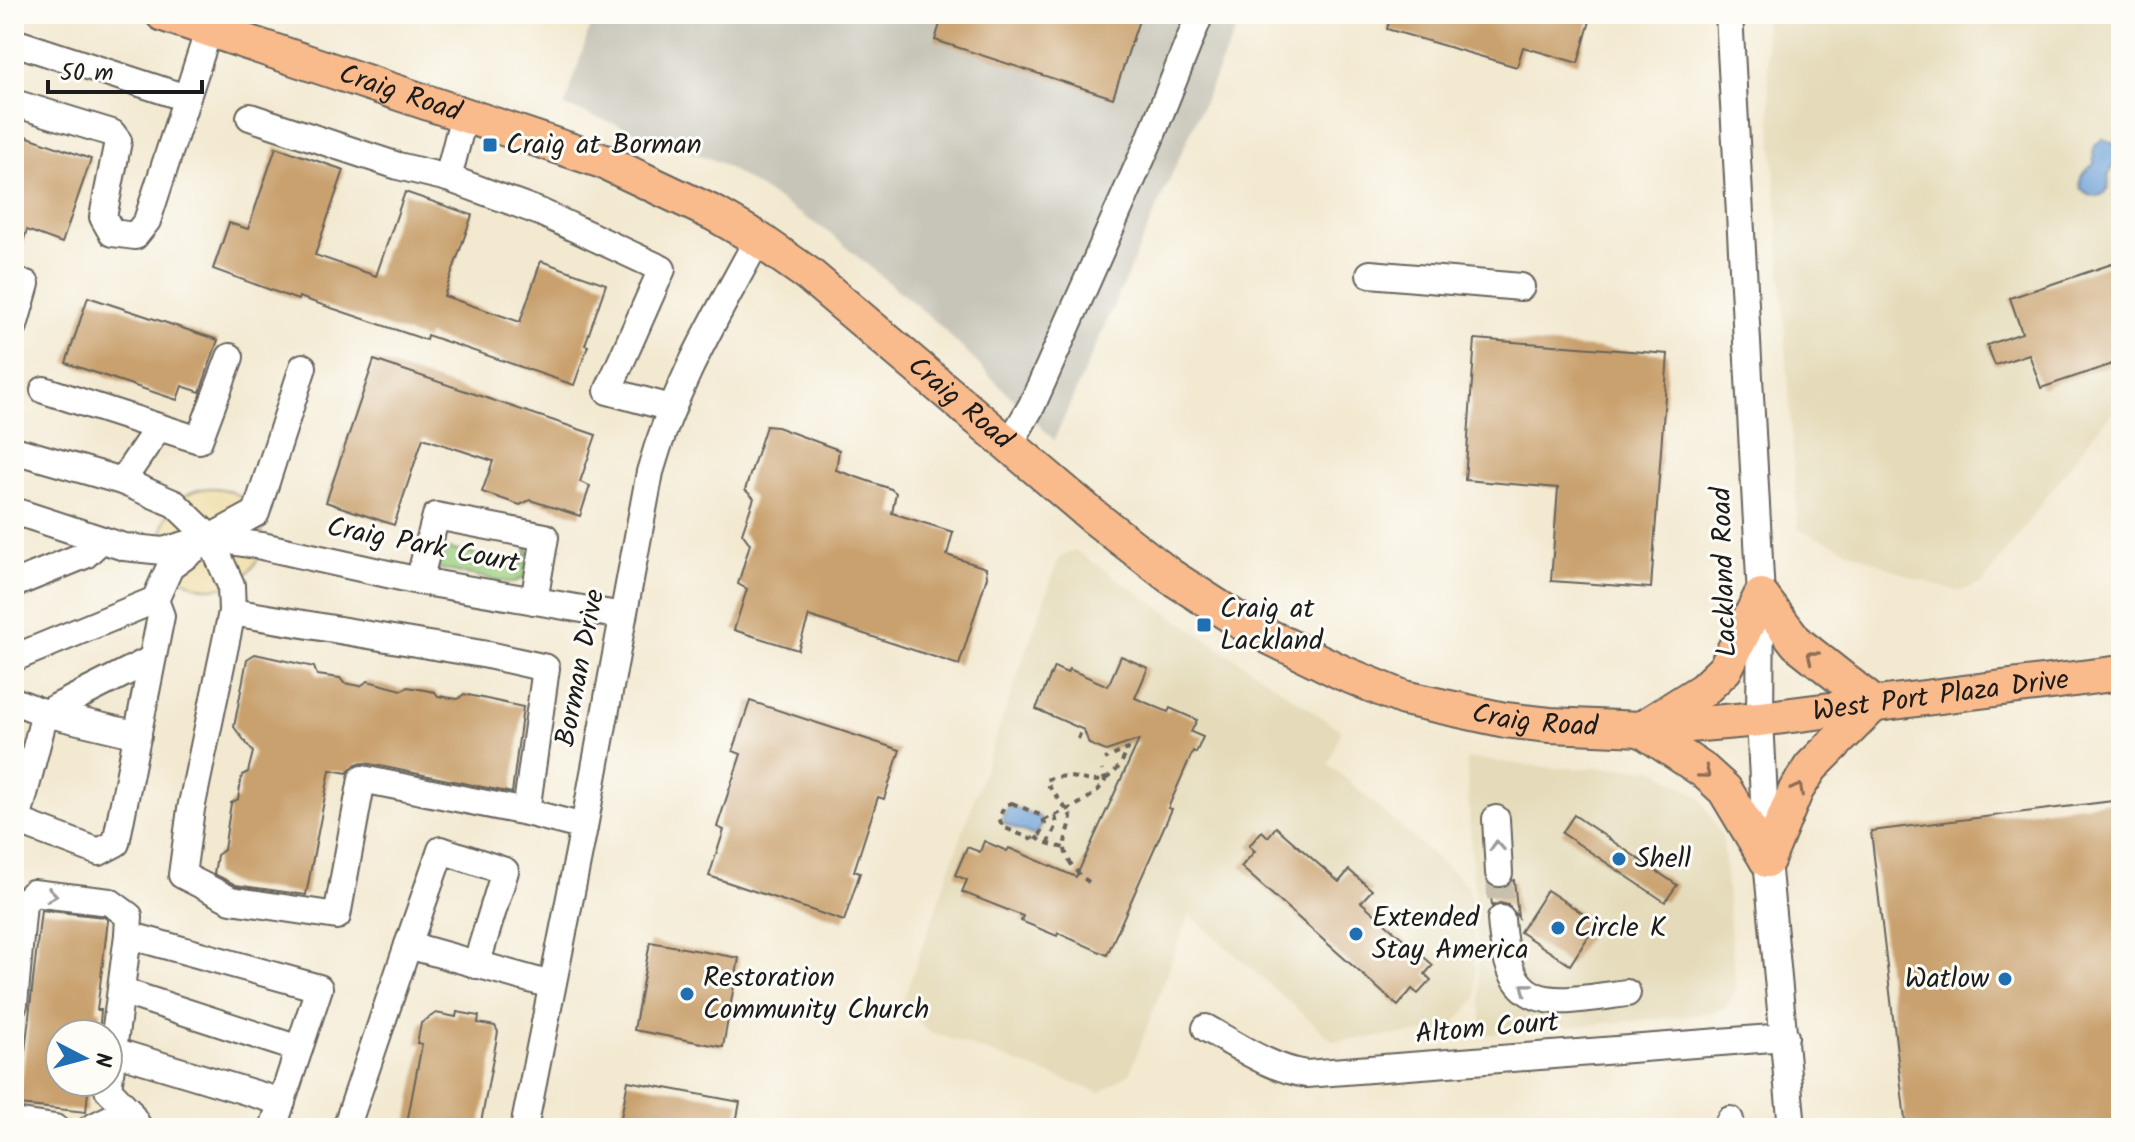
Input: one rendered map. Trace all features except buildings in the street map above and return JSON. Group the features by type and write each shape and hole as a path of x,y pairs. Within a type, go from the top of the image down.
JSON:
{"main road":[{"name":"Craig Road","path":"163,14 605,162 687,199 758,239 833,294 1138,553 1212,606 1343,673 1404,698 1453,710 1550,725 1641,729 1760,719"},
{"path":"1761,596 1797,643 1874,704 1811,767 1796,790 1767,860 1725,790 1704,771 1641,729 1703,690 1725,669 1761,596"},
{"name":"West Port Plaza Drive","path":"1760,719 2121,673"}],"street":[{"path":"1009,445 1032,405 1150,139 1200,14"},
{"name":"Lackland Road","path":"1729,14 1761,596 1760,719 1767,860 1792,1128"},
{"path":"14,103 112,133 118,141 103,217 112,233 135,236 147,221 209,29"},
{"path":"14,42 186,98"},
{"path":"448,178 464,115"},
{"path":"250,117 398,166 448,178 540,212 662,269 608,391 671,408"},
{"name":"Borman Drive","path":"524,1128 650,472 671,408 701,340 758,239"},
{"path":"1370,274 1521,287"},
{"path":"14,326 26,284"},
{"path":"44,390 199,440 230,357"},
{"path":"14,658 155,600 170,567 210,538 256,513 303,367"},
{"path":"122,481 158,428"},
{"path":"14,450 122,481 175,504 210,538 231,585 232,612 191,809 182,875 231,900 337,916 362,779 526,812 584,827"},
{"path":"14,511 124,547 163,551 210,538"},
{"path":"419,581 436,516 545,537 534,601"},
{"name":"Craig Park Court","path":"210,538 262,546 419,581 623,616"},
{"path":"14,584 85,555 101,540"},
{"path":"152,659 45,713 17,821 99,852 116,843 161,616 155,600"},
{"path":"232,612 488,655 546,668 526,812"},
{"path":"14,701 45,713 138,735"},
{"path":"1496,819 1499,873"},
{"path":"346,1128 441,850 505,871 476,965"},
{"path":"14,1004 23,903 33,893 110,902 129,916 117,1018"},
{"path":"1501,919 1509,969 1515,981 1529,994 1551,1001 1627,993"},
{"path":"128,935 319,988 273,1128"},
{"path":"408,945 551,985"},
{"path":"121,991 299,1049"},
{"name":"Altom Court","path":"1206,1028 1285,1071 1306,1074 1785,1037"},
{"path":"124,1054 282,1102"},
{"path":"91,1128 134,1119 116,1098"},
{"path":"14,1122 55,1128"}],"path":[{"path":"1078,739 1082,729"},
{"path":"1089,882 1076,869 1064,848 1071,823 1067,809 1048,787 1046,780 1058,777 1090,782 1105,779 1119,769 1128,749 1105,759"},
{"path":"1044,820 1102,787 1105,779 1102,770"},
{"path":"1012,803 1042,816 1044,820 1040,835 1031,839 1003,827 999,818 1005,805 1012,803"},
{"path":"1048,844 1057,825 1055,815"},
{"path":"1036,837 1064,848"}],"shaded area":[{"path":"594,14 1243,14 1054,440 935,321 828,232 719,162 565,106"},
{"path":"1764,14 2121,14 2121,413 2113,412 2094,433 1982,584 1958,592 1911,577 1798,529"},
{"path":"1075,550 1341,730 1329,764 1467,885 1472,901 1477,998 1448,1031 1333,1041 1189,914 1130,1073 1100,1093 926,1030 903,1001 1059,558"},
{"path":"1466,758 1558,768 1652,768 1700,797 1723,839 1736,991 1725,1008 1696,1015 1482,1035"}],"green space":[{"path":"445,531 442,548 523,563 527,547 530,547 524,578 512,583 436,568 434,559"}],"sand":[{"path":"212,488 240,496 254,510 262,538 254,566 240,580 212,588 184,580 170,566 162,538 170,510 184,496"}],"water":[{"path":"2103,139 2114,143 2118,155 2108,176 2108,188 2097,196 2086,193 2081,188 2080,180 2094,164 2093,148"},
{"path":"1012,807 1040,817 1042,824 1038,833 1032,835 1005,824 1002,818"}],"tunnel":[{"path":"1499,873 1501,919"}],"place":[{"name":"Craig at Borman","path":"490,145"},
{"name":"Craig at Lackland","path":"1204,625"},
{"name":"Shell","path":"1619,859"},
{"name":"Circle K","path":"1558,928"},
{"name":"Extended Stay America","path":"1356,934"},
{"name":"Watlow","path":"2005,979"},
{"name":"Restoration Community Church","path":"687,994"}]}
